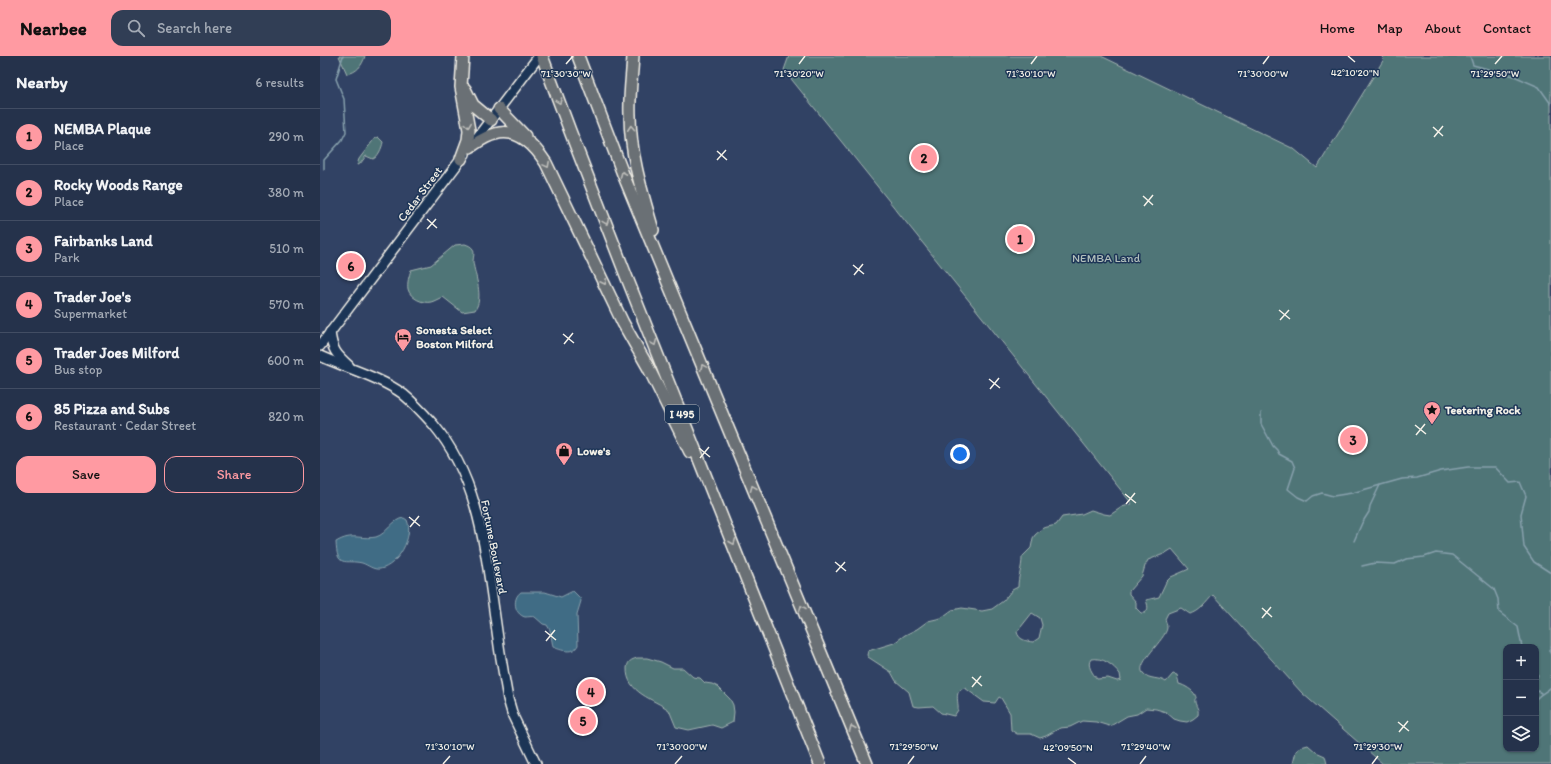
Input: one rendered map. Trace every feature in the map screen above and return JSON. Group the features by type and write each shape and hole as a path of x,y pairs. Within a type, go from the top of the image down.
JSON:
{"highway":[{"path":"461,159 468,140 469,130 461,92 463,56"},
{"path":"578,56 620,167 867,764"},
{"path":"633,56 630,109 631,137 643,196 670,288"},
{"name":"I 495","path":"542,59 627,278 820,764"},
{"path":"462,73 465,90 470,101 476,109 490,120"},
{"path":"499,109 533,144 546,162 624,323 672,416 726,527"},
{"path":"470,147 489,136 501,132 512,134 533,144"}],"main road":[{"name":"Cedar Street","path":"320,346 490,120 542,59"},
{"path":"330,332 335,353 355,371"},
{"name":"Fortune Boulevard","path":"320,356 395,389 413,403 442,436 462,469 476,509 483,539 508,699 513,716 536,764"}],"green space":[{"path":"339,56 365,56 359,68 354,72 347,74"},
{"name":"NEMBA Land","path":"789,56 1101,56 1294,149 1317,168 1384,59 1381,56 1551,56 1551,764 1383,764 1302,693 1213,595 1200,609 1194,613 1190,614 1181,608 1168,613 1165,619 1167,628 1165,633 1143,664 1143,673 1148,677 1160,679 1166,682 1173,674 1177,675 1179,684 1188,688 1194,693 1198,715 1187,722 1174,719 1166,712 1146,708 1137,714 1127,716 1109,726 1096,722 1082,721 1070,727 1060,728 1040,738 1031,734 1017,734 1011,730 1010,713 1001,698 999,697 995,703 984,702 965,688 961,689 957,697 958,710 954,716 941,713 933,706 913,706 909,692 896,681 891,672 868,657 868,651 894,643 928,621 941,618 952,610 962,608 982,611 992,609 1003,601 1012,590 1018,587 1022,557 1031,548 1035,535 1043,528 1056,525 1062,517 1082,514 1091,510 1110,515 1122,507 1132,504 784,70","holes":["1172,549 1189,569 1171,577 1166,582 1159,597 1146,600 1148,609 1145,613 1141,613 1136,608 1136,602 1129,594 1129,591 1142,576 1148,560 1164,554","1032,613 1040,618 1042,625 1039,638 1033,642 1025,641 1018,635 1017,632","1091,659 1100,659 1107,662 1120,674 1121,680 1117,681 1108,678 1097,679 1089,664"]},
{"path":"378,137 383,142 381,149 375,158 373,159 366,156 360,164 357,165 359,159 375,138"},
{"path":"465,244 471,247 474,252 473,262 479,293 478,305 475,310 462,312 443,297 432,302 424,302 417,300 411,295 408,289 408,280 411,270 431,265 455,245"},
{"path":"637,658 647,658 661,662 673,668 683,668 693,677 700,678 705,683 718,687 730,699 733,705 733,722 721,728 712,725 689,730 676,727 669,710 642,694 631,684 628,677 627,666 630,661"},
{"path":"1308,745 1316,752 1325,756 1327,764 1293,764 1296,751 1301,747"}],"water":[{"path":"404,518 407,520 409,527 406,542 398,556 387,567 375,569 362,563 343,561 338,556 336,542 347,537 376,537 383,533 396,521"},
{"path":"573,591 581,601 577,614 578,645 573,650 567,651 553,647 550,630 547,625 543,624 535,617 525,617 518,613 515,602 516,598 521,592 545,592 561,597"}],"waterway":[{"path":"324,169 324,160 342,140 346,132 344,99 336,79 343,56"},
{"path":"1470,56 1473,65 1514,76 1539,87 1551,104"},
{"path":"1261,413 1261,424 1273,446 1279,454 1292,461 1295,468 1288,489 1298,497 1307,501 1313,496 1322,493 1333,496 1352,493 1402,479 1417,478 1441,471 1468,467 1495,467 1510,483 1520,482 1526,496 1521,514 1524,547 1534,562 1551,573"},
{"path":"1354,541 1369,512 1370,506 1380,485"},
{"path":"1362,566 1375,563 1395,564 1406,559 1424,557 1436,553 1452,555 1494,589 1498,599 1499,612 1518,627 1521,644"},
{"path":"1551,646 1549,650 1551,655"},
{"path":"1539,696 1551,687"}],"place":[{"name":"Rocky Woods Range","path":"924,158"},
{"name":"NEMBA Plaque","path":"1020,239"},
{"name":"85 Pizza and Subs","path":"351,266"},
{"name":"Sonesta Select Boston Milford","path":"403,352"},
{"name":"Teetering Rock","path":"1432,425"},
{"name":"Fairbanks Land","path":"1353,440"},
{"name":"Lowe's","path":"564,466"},
{"name":"Trader Joe's","path":"591,692"},
{"name":"Trader Joes Milford","path":"583,721"}]}
